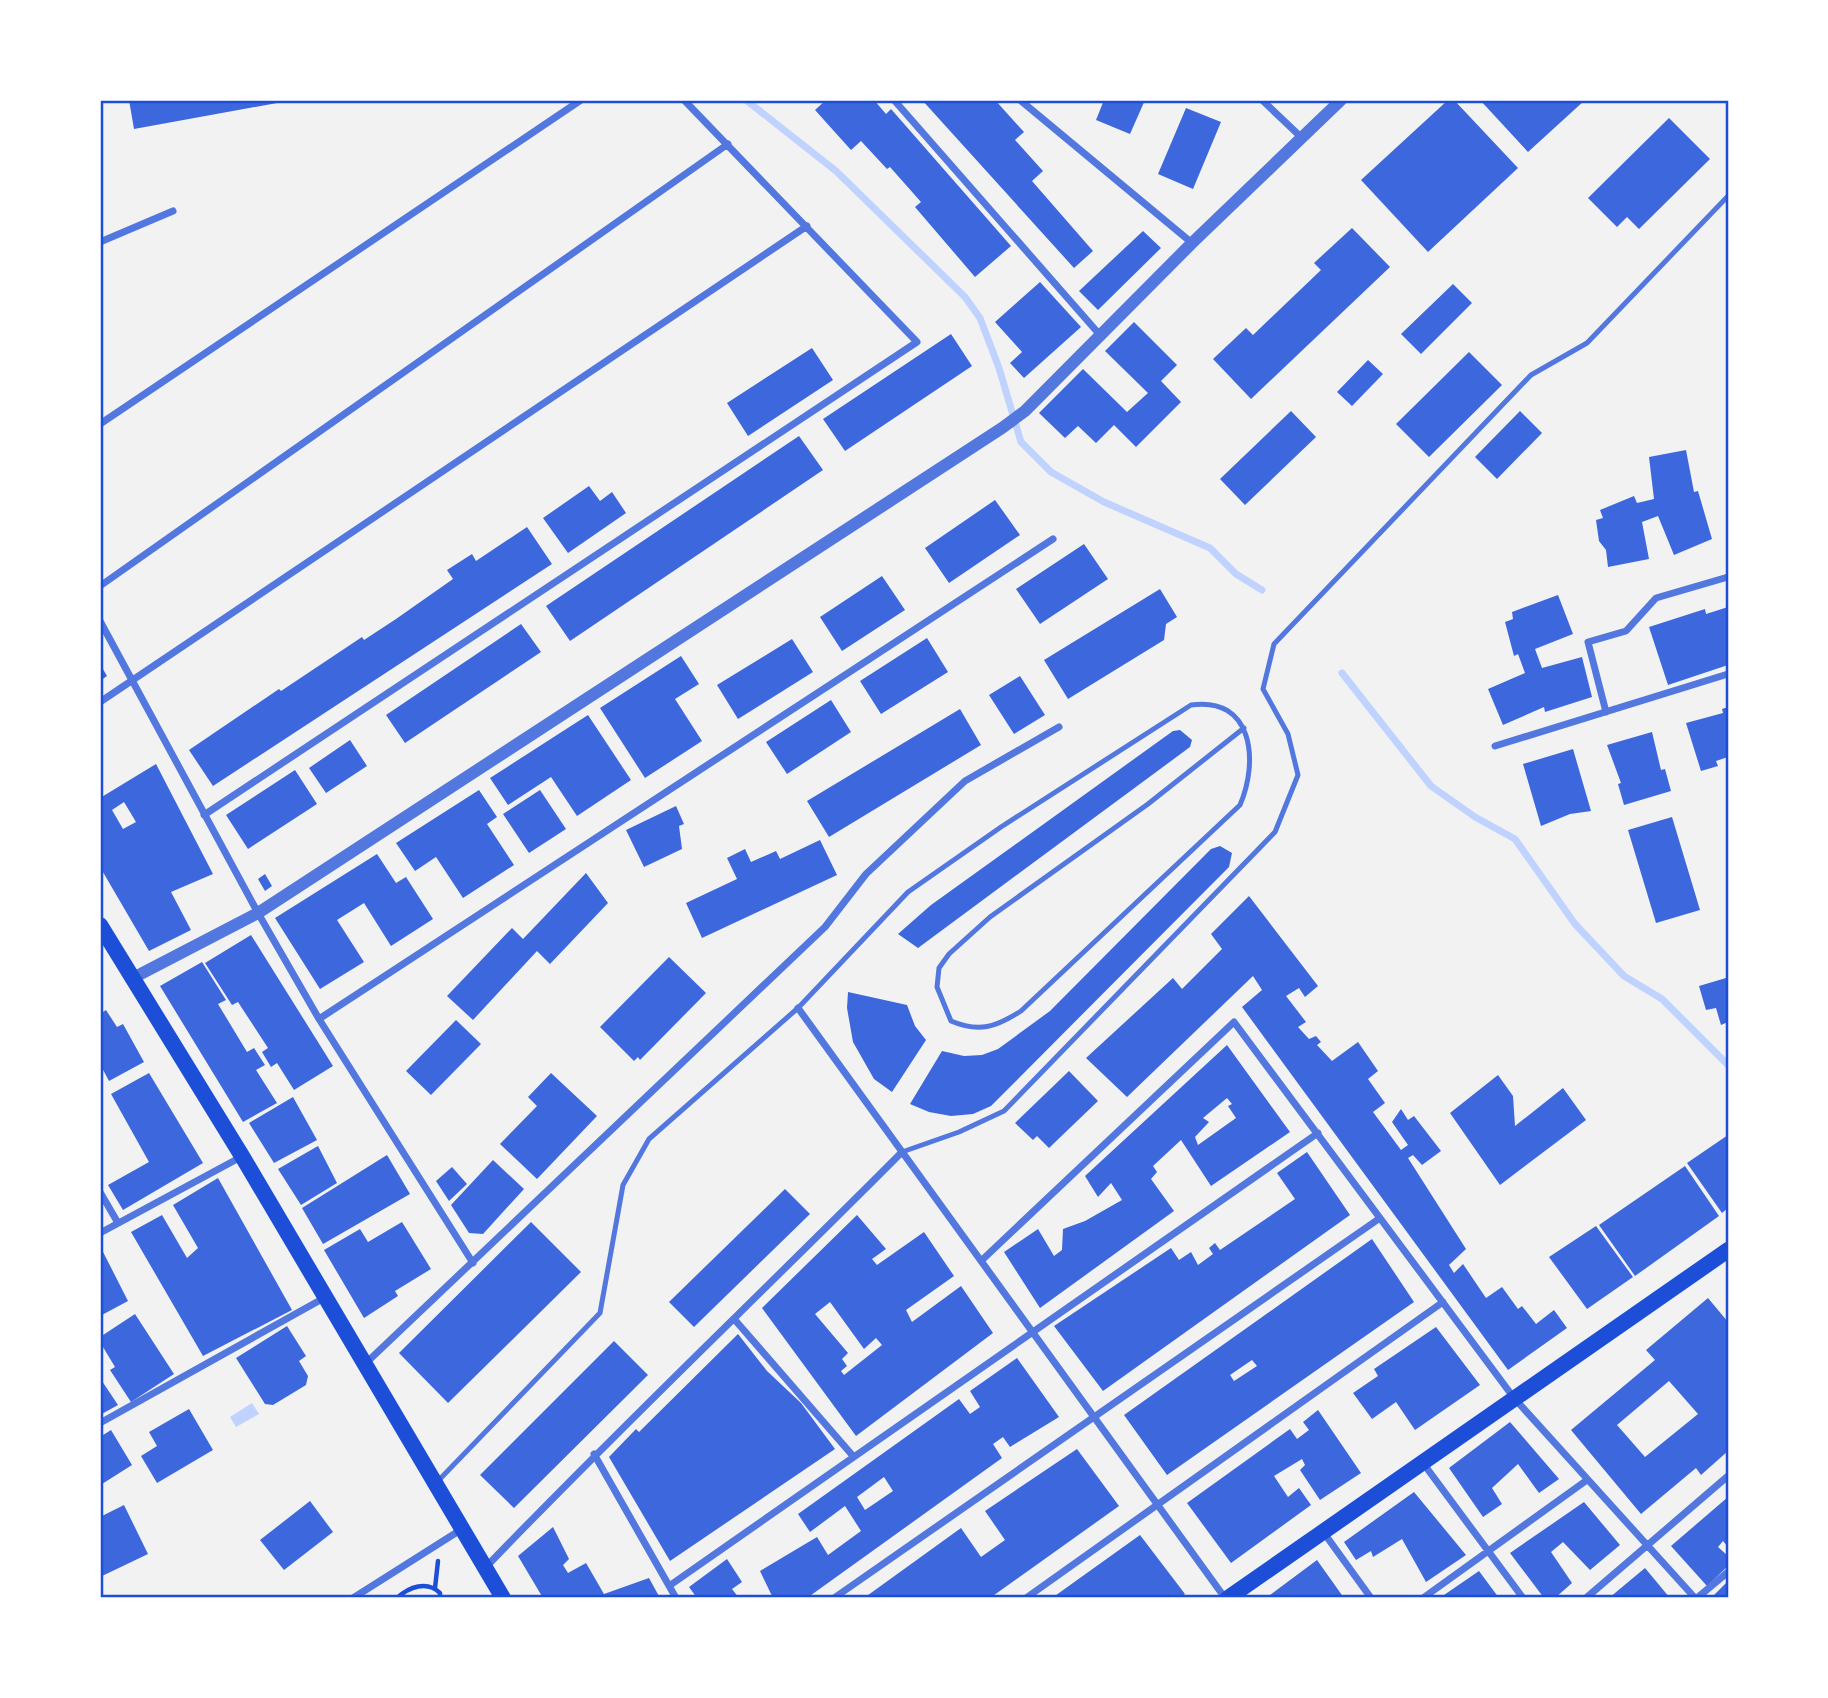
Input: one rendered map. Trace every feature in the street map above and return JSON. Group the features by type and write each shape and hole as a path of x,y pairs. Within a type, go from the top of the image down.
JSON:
{"main road":[{"path":"100,925 242,1156 503,1598"},
{"path":"1227,1598 1728,1250"}],"street":[{"path":"100,424 581,100"},
{"path":"204,815 917,342 684,100"},
{"path":"894,100 1100,335"},
{"path":"1020,100 1192,243"},
{"path":"1262,100 1303,138"},
{"path":"131,979 258,914 1002,428 1025,411 1192,243 1341,100"},
{"path":"100,586 728,145"},
{"path":"100,242 173,211"},
{"path":"100,702 807,226"},
{"path":"319,1018 1053,539"},
{"path":"1606,712 1588,642 1626,631 1656,598 1728,577"},
{"path":"100,621 258,914 319,1018 473,1264"},
{"path":"1495,746 1728,674"},
{"path":"364,1364 473,1264 825,927 866,874 965,781 1059,727"},
{"path":"798,1008 1156,1505 1227,1598"},
{"path":"981,1261 1234,1022 1514,1398 1587,1480 1696,1598 1728,1572"},
{"path":"669,1586 853,1455 1318,1133"},
{"path":"485,1568 594,1454 735,1320 902,1152"},
{"path":"100,1233 242,1156"},
{"path":"100,1192 118,1223"},
{"path":"834,1598 1380,1218"},
{"path":"100,1423 324,1297"},
{"path":"1026,1598 1443,1302"},
{"path":"735,1320 853,1455"},
{"path":"594,1454 676,1598"},
{"path":"1423,1463 1487,1553 1523,1598"},
{"path":"1586,1598 1728,1476"},
{"path":"1423,1598 1587,1480"},
{"path":"353,1598 462,1528"},
{"path":"1323,1532 1371,1598"}],"lane":[{"path":"902,1152 959,1132 1004,1111 1275,832 1298,775 1287,734 1263,689 1274,644 1531,375 1587,342 1728,196"},
{"path":"435,1484 600,1313 623,1185 649,1139 798,1008 908,892 1001,827 1191,705 1209,703 1226,707 1244,728 1250,770 1240,805 1021,1011 989,1028 970,1028 951,1021 937,987 939,968 949,954 990,917 1148,804 1244,728"}],"path":[{"path":"435,1546 439,1566 435,1588 440,1598"},
{"path":"397,1598 418,1586 435,1588"}],"water":[{"path":"252,1403 259,1414 236,1427 230,1417"}],"building":[{"path":"129,100 288,100 288,101 134,129"},
{"path":"826,100 874,100 886,114 891,109 1011,246 975,277 915,207 921,202 890,167 887,169 861,141 851,150 815,110"},
{"path":"922,100 995,100 1024,132 1015,140 1043,171 1032,181 1093,251 1074,268"},
{"path":"1104,100 1145,100 1130,134 1096,120"},
{"path":"1448,100 1454,100 1518,168 1428,252 1361,180"},
{"path":"1480,100 1585,100 1528,152"},
{"path":"1186,108 1221,122 1193,189 1158,174"},
{"path":"1669,118 1710,159 1639,229 1627,217 1617,227 1588,198"},
{"path":"1352,228 1390,267 1251,399 1213,359 1246,328 1253,335 1321,270 1314,263"},
{"path":"1143,231 1161,248 1098,310 1079,291"},
{"path":"1040,282 1081,327 1024,378 1010,363 1022,352 995,322"},
{"path":"1453,284 1472,303 1421,354 1401,334"},
{"path":"1134,322 1177,365 1161,381 1181,402 1136,447 1114,425 1096,443 1078,426 1065,438 1039,413 1083,369 1127,412 1148,393 1105,351"},
{"path":"951,334 972,366 845,451 823,419"},
{"path":"812,348 833,380 748,436 727,403"},
{"path":"1469,352 1502,385 1429,457 1396,424"},
{"path":"1368,360 1383,374 1352,406 1337,392"},
{"path":"1291,411 1316,437 1245,505 1220,479"},
{"path":"1520,411 1542,433 1497,479 1475,457"},
{"path":"799,436 823,470 570,641 546,606"},
{"path":"1686,450 1694,492 1698,491 1712,539 1674,555 1658,516 1642,522 1649,559 1608,567 1606,550 1599,541 1596,520 1603,518 1600,510 1634,496 1637,503 1654,499 1649,457"},
{"path":"589,486 600,501 612,492 626,513 568,553 543,518"},
{"path":"995,500 1020,535 949,583 925,548"},
{"path":"527,527 552,564 213,786 189,750 279,689 281,691 362,637 364,640 396,619 453,579 447,570 472,554 476,561"},
{"path":"1084,544 1108,579 1040,624 1016,589"},
{"path":"882,576 905,610 842,651 820,617"},
{"path":"1160,589 1177,617 1166,624 1164,640 1068,699 1044,660"},
{"path":"1558,595 1573,634 1535,649 1542,668 1582,657 1592,697 1545,712 1544,707 1503,725 1488,689 1525,673 1518,654 1514,656 1505,622 1513,619 1512,612"},
{"path":"1728,607 1728,665 1668,685 1649,627 1705,609 1706,614"},
{"path":"521,624 541,652 405,743 386,715"},
{"path":"927,638 948,672 881,714 860,681"},
{"path":"792,639 813,672 738,719 717,685"},
{"path":"681,656 699,684 675,699 702,741 645,778 600,708"},
{"path":"100,664 107,676 100,681"},
{"path":"1020,676 1045,715 1014,734 989,695"},
{"path":"831,700 851,732 787,774 766,742"},
{"path":"1728,707 1728,757 1716,761 1718,766 1701,771 1686,723 1723,713 1722,709"},
{"path":"960,709 981,745 829,837 807,801"},
{"path":"588,715 631,780 577,816 551,777 508,805 490,778"},
{"path":"1180,730 1192,740 1190,747 918,948 898,934 931,905 1173,731"},
{"path":"1652,732 1661,770 1665,769 1671,791 1624,805 1618,784 1621,783 1607,745"},
{"path":"350,740 367,766 326,793 309,768"},
{"path":"1573,749 1591,811 1570,814 1541,826 1523,764"},
{"path":"156,764 213,874 171,892 191,930 149,951 100,867 100,798","holes":["124,802 136,822 123,829 112,810"]},
{"path":"295,770 317,804 248,849 226,815"},
{"path":"479,790 497,817 487,824 514,865 463,898 436,857 415,871 396,843"},
{"path":"540,790 566,829 529,853 503,814"},
{"path":"676,806 684,824 679,826 682,849 644,867 626,830"},
{"path":"1672,817 1700,910 1656,923 1628,830"},
{"path":"820,840 837,875 702,938 686,903 737,879 727,858 745,849 751,862 776,851 780,859"},
{"path":"1220,846 1232,853 1229,867 991,1106 973,1114 951,1116 929,1112 910,1104 942,1051 964,1056 982,1055 998,1049 1050,1011 1211,849"},
{"path":"377,854 396,883 406,877 433,919 391,946 364,903 337,920 364,962 320,989 275,918"},
{"path":"586,873 608,903 550,964 537,951 473,1020 447,996 512,928 523,939"},
{"path":"265,874 272,886 265,891 258,879"},
{"path":"1249,896 1318,986 1305,997 1299,988 1286,996 1306,1022 1298,1027 1309,1039 1316,1036 1321,1042 1317,1045 1332,1061 1358,1042 1378,1071 1368,1079 1385,1103 1373,1112 1401,1150 1408,1145 1392,1122 1401,1109 1408,1120 1414,1116 1441,1151 1422,1165 1413,1155 1408,1158 1466,1249 1449,1265 1454,1273 1463,1264 1486,1298 1502,1287 1518,1309 1522,1306 1536,1324 1554,1310 1567,1328 1508,1370 1242,1007 1262,990 1253,976 1127,1097 1086,1058 1173,978 1182,989 1222,949 1211,934"},
{"path":"251,935 333,1066 294,1090 277,1063 271,1067 262,1052 268,1048 238,1002 232,1005 205,963"},
{"path":"669,957 706,993 640,1060 638,1057 634,1061 600,1027"},
{"path":"202,962 226,1000 218,1004 247,1052 254,1048 265,1065 256,1070 277,1103 243,1122 160,986"},
{"path":"1726,978 1728,1022 1721,1025 1716,1008 1706,1010 1699,986"},
{"path":"848,992 907,1005 915,1026 926,1040 892,1092 874,1079 853,1042 847,1008"},
{"path":"106,1010 117,1027 123,1024 144,1062 109,1081 100,1064 100,1014"},
{"path":"456,1020 481,1044 431,1095 406,1071"},
{"path":"1227,1045 1290,1132 1211,1186 1181,1140 1153,1166 1157,1172 1151,1179 1174,1211 1040,1308 1004,1252 1038,1229 1054,1256 1062,1250 1063,1229 1085,1221 1122,1200 1111,1183 1098,1197 1085,1176","holes":["1227,1098 1232,1104 1228,1106 1236,1118 1198,1145 1195,1137 1209,1122 1203,1118"]},
{"path":"1069,1071 1098,1101 1049,1148 1037,1136 1033,1140 1015,1123"},
{"path":"149,1073 203,1163 123,1210 108,1185 149,1162 111,1094"},
{"path":"551,1073 597,1116 537,1179 500,1144 537,1106 528,1097"},
{"path":"1498,1075 1513,1096 1515,1126 1563,1088 1586,1120 1500,1185 1450,1113"},
{"path":"293,1097 317,1140 274,1163 249,1123"},
{"path":"1728,1135 1728,1208 1722,1213 1687,1163"},
{"path":"318,1146 337,1183 301,1205 278,1169"},
{"path":"1307,1152 1350,1215 1103,1391 1054,1326 1171,1248 1179,1260 1191,1252 1198,1265 1213,1254 1209,1248 1215,1243 1220,1250 1295,1199 1277,1173"},
{"path":"387,1155 410,1194 323,1244 302,1208"},
{"path":"493,1160 524,1189 483,1234 469,1233 451,1205"},
{"path":"1685,1166 1719,1216 1635,1276 1599,1225"},
{"path":"452,1167 467,1184 449,1201 436,1181"},
{"path":"218,1178 292,1310 203,1356 131,1232 162,1215 187,1258 198,1248 173,1205"},
{"path":"785,1189 810,1214 694,1327 669,1302"},
{"path":"857,1215 886,1249 872,1259 877,1265 924,1232 954,1276 906,1310 912,1322 961,1286 993,1333 856,1436 762,1308","holes":["830,1302 864,1349 876,1338 882,1345 844,1375 841,1371 847,1366 842,1359 848,1353 815,1314"]},
{"path":"402,1222 431,1269 395,1291 398,1296 364,1318 324,1250 360,1229 368,1242"},
{"path":"531,1222 581,1272 448,1403 399,1353"},
{"path":"1596,1226 1633,1277 1587,1309 1549,1257"},
{"path":"1372,1239 1414,1302 1167,1475 1124,1415","holes":["1252,1360 1257,1366 1234,1381 1230,1375"]},
{"path":"100,1246 128,1301 100,1316"},
{"path":"1708,1298 1728,1322 1728,1451 1701,1475 1696,1468 1641,1514 1571,1430 1655,1360 1646,1350","holes":["1669,1381 1698,1414 1645,1457 1617,1425"]},
{"path":"135,1314 174,1374 131,1402 110,1370 115,1367 100,1342 100,1337"},
{"path":"287,1326 306,1356 299,1361 308,1376 306,1385 273,1405 265,1404 236,1358"},
{"path":"1436,1327 1480,1385 1415,1430 1396,1402 1372,1419 1353,1393 1378,1376 1374,1369"},
{"path":"738,1334 767,1371 801,1403 835,1449 670,1561 609,1457 636,1429 639,1432"},
{"path":"614,1341 648,1375 514,1508 480,1475"},
{"path":"1017,1358 1059,1417 1010,1447 1003,1437 993,1444 1002,1458 807,1598 772,1596 760,1571 817,1537 828,1555 861,1531 845,1506 810,1532 798,1514 959,1399 970,1414 980,1407 970,1391","holes":["884,1477 893,1491 865,1510 857,1497"]},
{"path":"100,1378 118,1405 100,1415"},
{"path":"189,1409 213,1450 157,1483 141,1456 157,1446 149,1432"},
{"path":"1318,1410 1361,1473 1320,1500 1300,1470 1305,1465 1302,1459 1274,1476 1288,1497 1299,1488 1311,1505 1231,1563 1187,1503 1290,1429 1297,1439 1309,1430 1303,1422"},
{"path":"1510,1422 1559,1479 1539,1493 1518,1464 1492,1488 1502,1504 1483,1517 1449,1468"},
{"path":"111,1430 132,1465 102,1484 100,1437"},
{"path":"1077,1449 1119,1506 990,1598 864,1598 961,1528 981,1557 1005,1540 985,1511"},
{"path":"1414,1492 1466,1555 1426,1582 1402,1539 1373,1557 1371,1551 1356,1560 1344,1542"},
{"path":"1728,1497 1728,1547 1723,1541 1718,1547 1728,1556 1728,1566 1707,1586 1671,1546"},
{"path":"310,1501 333,1532 284,1570 260,1540"},
{"path":"1584,1502 1620,1545 1590,1570 1563,1542 1551,1552 1572,1583 1555,1598 1544,1598 1510,1553"},
{"path":"124,1505 148,1554 100,1577 100,1517"},
{"path":"553,1527 569,1559 563,1565 568,1573 586,1563 604,1594 649,1578 660,1598 543,1598 518,1556"},
{"path":"1140,1535 1185,1594 1180,1598 1052,1598"},
{"path":"727,1559 742,1582 732,1589 739,1598 697,1598 689,1587"},
{"path":"1317,1560 1344,1598 1266,1598"},
{"path":"1645,1568 1670,1598 1609,1598"},
{"path":"1479,1571 1499,1598 1446,1598 1444,1595"},
{"path":"1728,1581 1728,1598 1717,1598 1714,1595"}],"waterway":[{"path":"746,100 836,171 965,297 980,318 999,368 1021,442 1051,472 1104,502 1210,548 1236,574 1262,590"},
{"path":"1342,673 1431,786 1475,817 1515,839 1575,924 1624,976 1662,999 1728,1065"}]}
